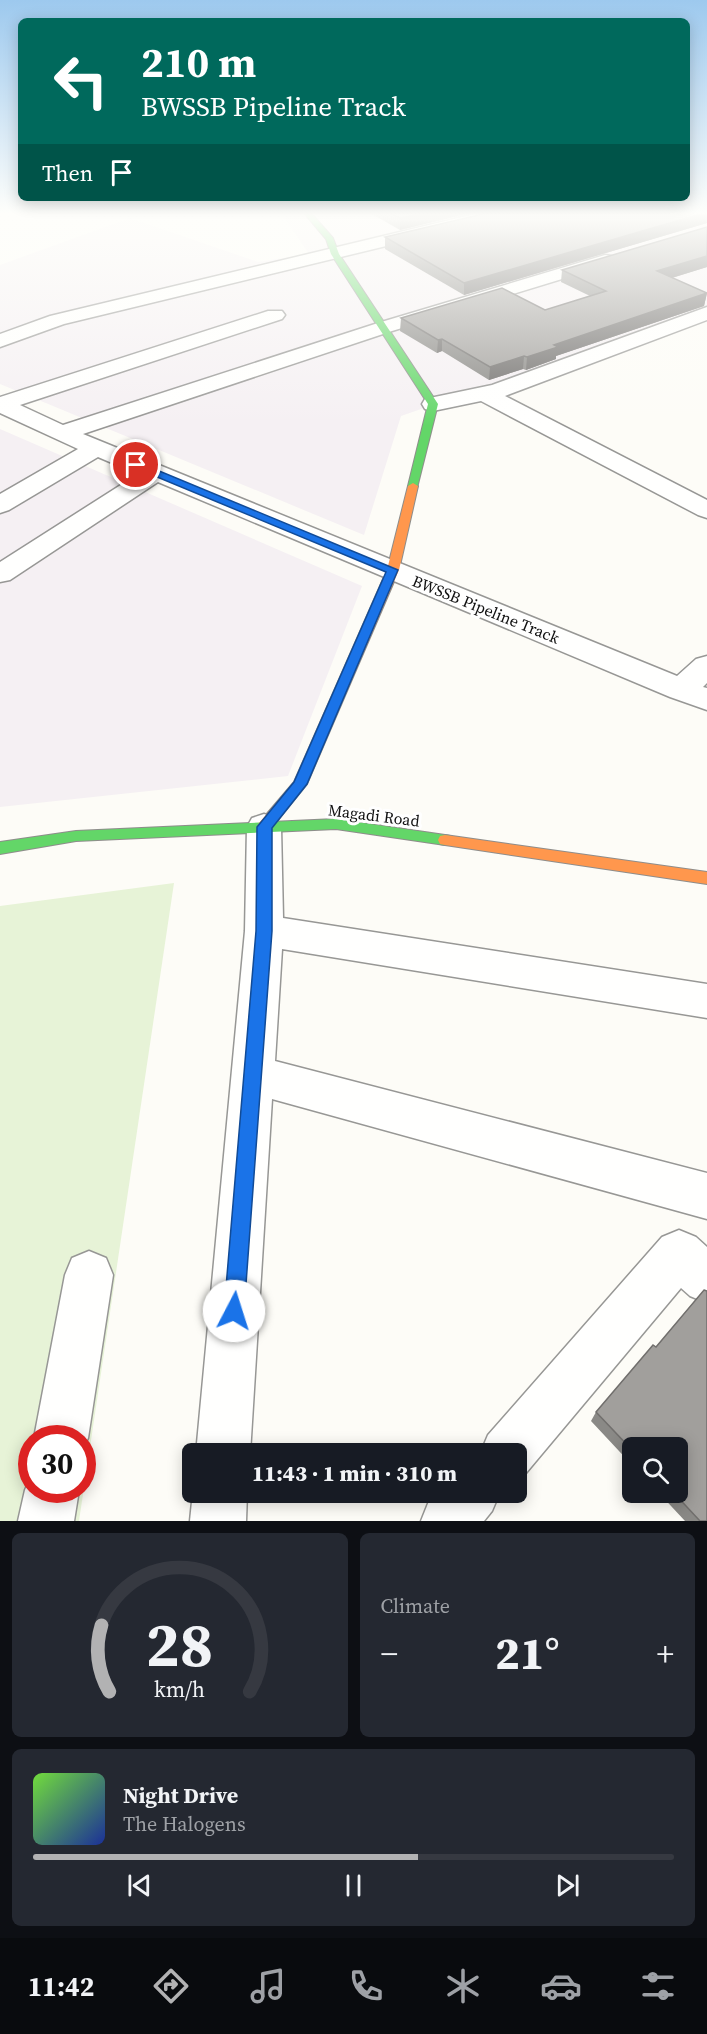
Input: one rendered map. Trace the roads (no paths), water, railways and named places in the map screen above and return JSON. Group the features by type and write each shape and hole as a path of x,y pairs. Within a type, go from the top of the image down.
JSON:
{"street":[{"path":"0,341 57,320 209,284"},
{"path":"224,1443 264,931 268,814 300,784 393,570 433,404 356,284"},
{"path":"61,433 385,327 526,284"},
{"path":"433,404 498,391 707,313"},
{"path":"0,404 275,315"},
{"path":"484,394 707,510"},
{"name":"BWSSB Pipeline Track","path":"0,404 96,448 694,695"},
{"path":"0,505 96,448"},
{"path":"0,574 156,473"},
{"path":"694,695 707,666"},
{"name":"Magadi Road","path":"0,848 76,836 268,814 302,806"},
{"name":"Magadi Road","path":"268,814 707,878"},
{"path":"264,931 707,1001"},
{"path":"253,1075 707,1196"},
{"path":"517,1443 680,1254 707,1279"},
{"path":"63,1425 89,1275"},
{"path":"46,1521 49,1503"},
{"path":"218,1521 219,1503"},
{"path":"449,1521 464,1503"}]}
